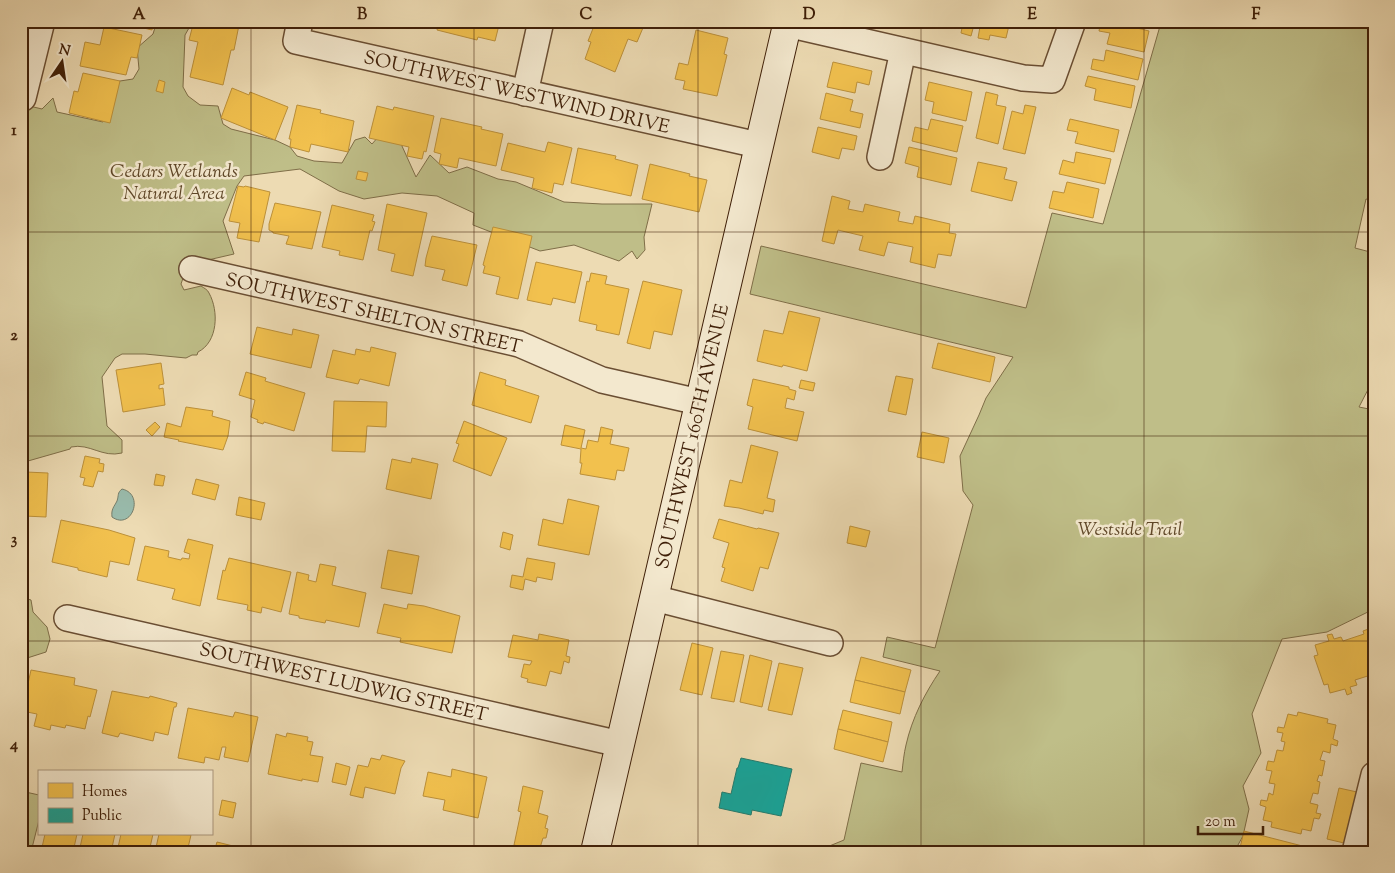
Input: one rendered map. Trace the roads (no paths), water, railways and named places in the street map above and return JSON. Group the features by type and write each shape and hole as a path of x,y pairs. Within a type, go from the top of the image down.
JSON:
{"street":[{"path":"23,98 42,21"},
{"name":"SOUTHWEST WESTWIND DRIVE","path":"300,21 296,41 758,145"},
{"path":"525,93 541,21"},
{"path":"787,23 1023,78 1052,80 1072,21"},
{"name":"SOUTHWEST 160TH AVENUE","path":"596,852 787,23"},
{"path":"880,157 903,50"},
{"name":"SOUTHWEST SHELTON STREET","path":"192,269 519,344 602,380 699,402"},
{"path":"654,598 830,643"},
{"name":"SOUTHWEST LUDWIG STREET","path":"68,618 620,744"},
{"path":"1355,852 1374,775"}],"park label":[{"name":"Cedars Wetlands Natural Area","path":"174,181"},
{"name":"Westside Trail","path":"1130,528"}]}
